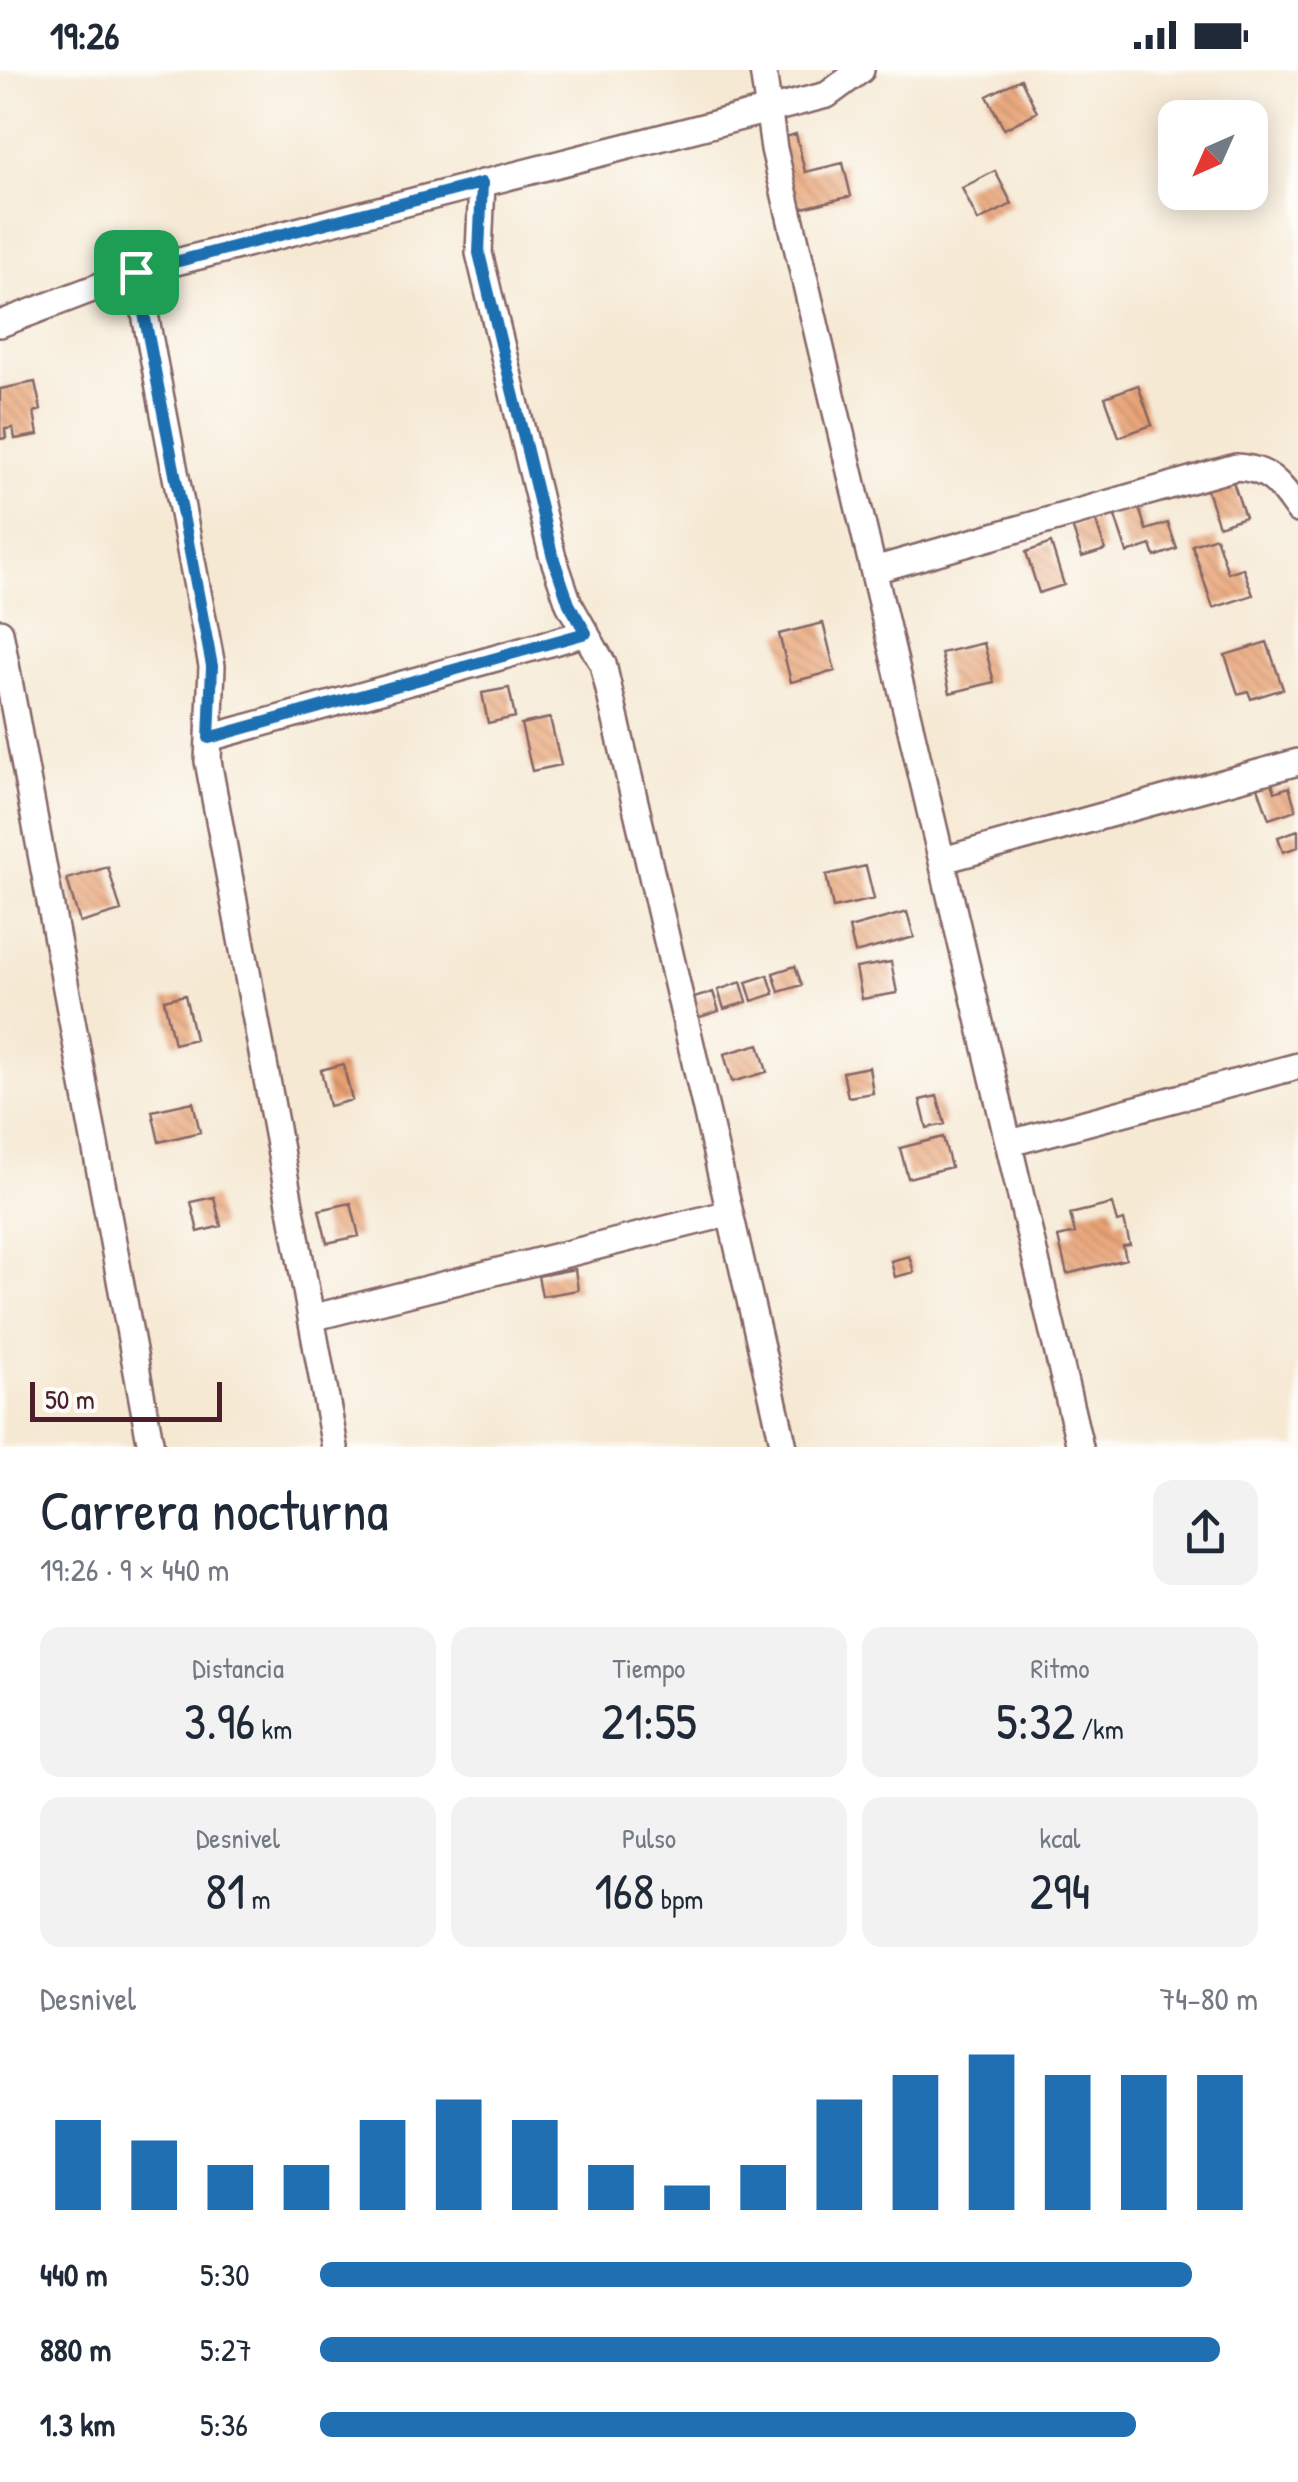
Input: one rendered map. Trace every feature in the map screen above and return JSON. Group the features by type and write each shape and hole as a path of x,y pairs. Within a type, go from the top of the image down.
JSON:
{"street":[{"path":"763,70 774,149 1080,1447"},
{"path":"0,324 136,272 827,95 861,70"},
{"path":"482,183 479,253 552,554 569,604 603,664 784,1447"},
{"path":"136,272 212,666 208,761 335,1447"},
{"path":"874,570 1236,467 1259,468 1280,485 1298,510"},
{"path":"0,632 151,1447"},
{"path":"209,738 586,633"},
{"path":"943,860 1298,762"},
{"path":"1010,1143 1298,1066"},
{"path":"311,1318 730,1213"}],"building":[{"path":"1021,79 1037,112 1004,129 987,96"},
{"path":"796,134 805,172 843,163 851,196 791,211 774,140"},
{"path":"995,171 1012,204 978,221 962,188"},
{"path":"35,382 41,410 34,412 38,435 15,439 13,428 5,429 6,438 0,439 0,389"},
{"path":"1138,385 1152,425 1119,437 1105,397"},
{"path":"1229,470 1245,517 1219,526 1203,479"},
{"path":"1138,505 1146,530 1168,523 1177,549 1155,557 1151,545 1127,553 1114,513"},
{"path":"1095,518 1105,550 1082,557 1072,526"},
{"path":"1216,537 1228,573 1243,568 1253,595 1213,608 1192,545"},
{"path":"1051,543 1064,585 1039,593 1026,552"},
{"path":"823,623 835,671 791,682 779,634"},
{"path":"1267,642 1283,689 1251,699 1248,691 1238,694 1225,655"},
{"path":"984,643 994,682 950,693 941,653"},
{"path":"509,688 515,717 488,723 482,693"},
{"path":"550,718 561,765 532,771 521,724"},
{"path":"1270,777 1275,792 1289,787 1296,810 1269,819 1256,782"},
{"path":"1298,830 1298,847 1283,852 1278,837"},
{"path":"866,866 874,899 833,908 826,875"},
{"path":"108,867 121,911 80,923 67,879"},
{"path":"907,912 914,937 855,953 849,928"},
{"path":"891,962 897,993 862,999 856,968"},
{"path":"795,966 802,985 779,992 773,973"},
{"path":"768,975 774,994 752,1001 746,982"},
{"path":"741,982 747,1002 724,1009 718,990"},
{"path":"713,992 719,1011 697,1018 691,999"},
{"path":"185,995 195,1039 174,1044 164,1000"},
{"path":"759,1044 767,1072 732,1082 724,1054"},
{"path":"343,1064 352,1100 329,1106 321,1070"},
{"path":"869,1067 873,1093 848,1097 843,1072"},
{"path":"937,1096 945,1124 927,1128 920,1100"},
{"path":"193,1102 200,1132 159,1142 152,1111"},
{"path":"943,1137 951,1167 908,1178 900,1148"},
{"path":"214,1197 221,1226 198,1232 191,1202"},
{"path":"351,1203 359,1236 327,1243 319,1210"},
{"path":"1112,1204 1117,1222 1124,1220 1130,1245 1123,1246 1126,1259 1067,1274 1058,1237 1075,1233 1070,1214"},
{"path":"909,1256 914,1272 895,1277 891,1261"},
{"path":"575,1269 578,1290 542,1296 538,1276"}],"route":[{"path":"482,183 479,253 552,554 569,604 586,633 209,738 212,666 136,272 482,183"}]}
